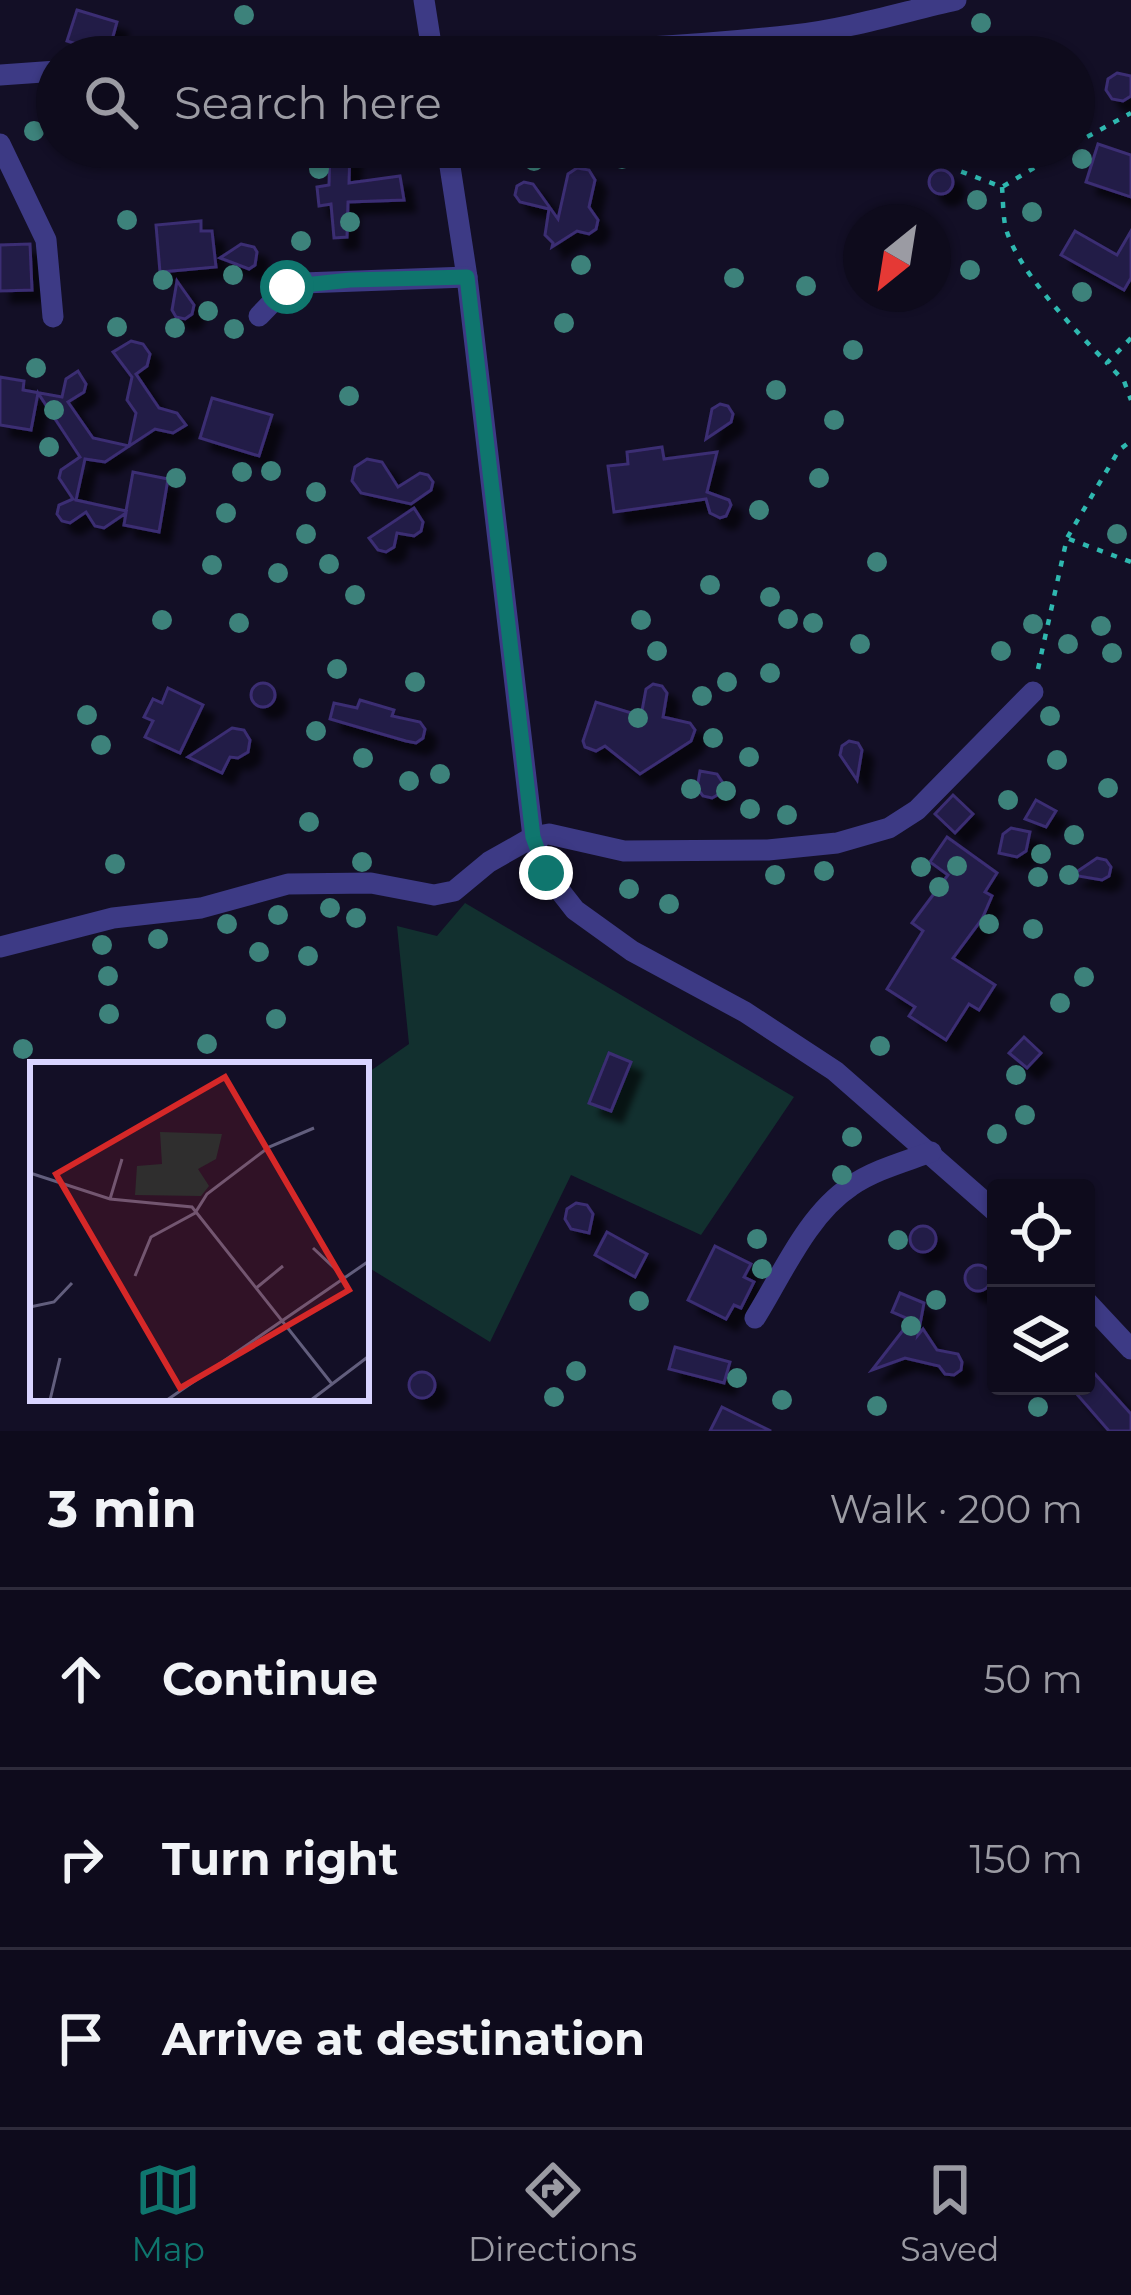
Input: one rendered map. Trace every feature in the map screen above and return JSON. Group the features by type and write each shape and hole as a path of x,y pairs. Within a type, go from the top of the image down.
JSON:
{"street":[{"path":"424,0 430,36"},
{"path":"773,36 956,0"},
{"path":"0,75 36,72"},
{"path":"0,145 46,240 53,317"},
{"path":"450,168 533,837 546,873 575,910 632,951 745,1012 835,1071 987,1204"},
{"path":"259,316 287,287 303,283 467,277"},
{"path":"0,947 113,918 201,908 288,884 371,883 434,895 454,891 489,862 533,837 549,834 624,851 749,850 837,843 889,828 917,810 1033,692"},
{"path":"755,1318 834,1199 871,1175 931,1152"},
{"path":"1095,1311 1131,1349"}],"path":[{"path":"1095,133 1131,112"},
{"path":"956,168 1002,187"},
{"path":"1002,187 1034,168"},
{"path":"1002,187 1006,226 1016,253 1056,311 1124,381 1131,400"},
{"path":"1107,363 1131,338"},
{"path":"1033,692 1067,538 1119,450 1131,441"},
{"path":"1067,538 1131,562"}],"green space":[{"path":"465,903 794,1097 701,1235 571,1175 490,1342 369,1268 369,1072 409,1044 397,926 437,936"}],"building":[{"path":"77,10 117,22 113,36 69,36"},
{"path":"1117,73 1131,76 1131,96 1123,101 1112,99 1106,90 1108,79"},
{"path":"1098,144 1131,155 1131,197 1086,182 1090,168 1095,168"},
{"path":"329,168 349,168 349,183 400,176 404,200 348,202 347,237 334,238 331,204 319,206 317,187 329,185"},
{"path":"577,168 589,170 595,180 589,207 598,220 596,229 589,234 577,231 552,247 545,235 549,209 520,202 515,195 517,186 533,184 558,219 568,174"},
{"path":"941,170 950,173 950,191 941,194 932,191 929,182 932,173"},
{"path":"201,221 201,231 212,231 216,267 160,272 156,225"},
{"path":"1075,231 1117,255 1131,231 1131,278 1124,290 1061,255"},
{"path":"30,244 32,290 0,291 0,245"},
{"path":"241,244 257,252 255,265 249,269 220,258"},
{"path":"177,281 194,305 185,319 172,310"},
{"path":"131,341 143,344 150,354 147,366 136,374 159,408 177,413 186,425 173,433 155,429 105,462 85,459 76,500 126,511 133,472 168,479 159,532 124,525 126,513 104,528 95,526 86,512 70,523 62,521 57,514 59,505 73,499 59,478 61,470 80,457 38,393 31,430 0,425 0,377 24,381 23,390 62,397 66,379 78,371 86,384 84,392 68,402 93,438 129,446 136,413 127,400 132,377 113,352"},
{"path":"212,398 272,415 259,456 200,438"},
{"path":"720,404 733,414 731,422 706,439 712,409"},
{"path":"662,447 664,459 717,452 707,492 729,500 726,516 710,513 706,499 614,512 608,466 628,464 627,452"},
{"path":"367,459 382,462 398,487 420,473 428,475 431,490 411,504 361,493 352,481 355,467"},
{"path":"414,508 423,522 421,531 414,536 397,533 394,547 378,550 369,538"},
{"path":"263,683 272,686 272,704 263,707 254,704 251,695 254,686"},
{"path":"653,684 667,693 663,717 690,723 695,730 691,741 640,774 605,746 596,751 585,747 596,702 641,716 646,689"},
{"path":"168,688 203,705 180,753 145,737 153,721 144,717 153,699 162,703"},
{"path":"360,700 394,710 392,716 420,722 425,729 423,738 416,743 406,741 330,719 334,703 357,708"},
{"path":"232,728 244,730 250,740 248,752 230,757 222,773 188,757"},
{"path":"849,741 862,750 857,780 840,755"},
{"path":"700,771 717,774 723,783 721,793 703,796 697,788"},
{"path":"953,795 973,814 955,833 935,814"},
{"path":"1036,800 1056,811 1046,827 1025,819"},
{"path":"1011,828 1030,832 1026,851 1017,857 999,853 1003,834"},
{"path":"947,837 997,873 985,892 992,896 982,919 953,958 995,985 979,1010 969,1004 946,1040 909,1016 915,1007 887,989 923,931 912,923 948,875 930,862"},
{"path":"1097,858 1111,867 1109,876 1102,880 1072,875"},
{"path":"1024,1037 1041,1053 1027,1068 1009,1053"},
{"path":"609,1053 631,1062 611,1111 589,1103"},
{"path":"576,1203 587,1205 593,1214 589,1233 571,1229 565,1219 567,1209"},
{"path":"923,1226 933,1229 933,1249 923,1252 913,1249 910,1239 913,1229"},
{"path":"607,1232 647,1254 635,1277 595,1255"},
{"path":"715,1246 751,1264 744,1277 754,1282 741,1308 734,1305 726,1319 688,1300"},
{"path":"973,1266 983,1266 987,1287 973,1290 966,1283 966,1273"},
{"path":"900,1293 924,1303 918,1335 923,1329 937,1350 958,1354 961,1370 945,1374 939,1366 905,1358 872,1370 911,1320 892,1312"},
{"path":"675,1347 730,1362 724,1383 669,1369"},
{"path":"422,1372 435,1385 422,1398 409,1385"},
{"path":"1095,1374 1131,1414 1131,1431 1109,1431 1078,1395 1095,1395"},
{"path":"722,1407 771,1431 710,1431"}],"route":[{"path":"287,287 467,277 533,837 546,873"}]}
